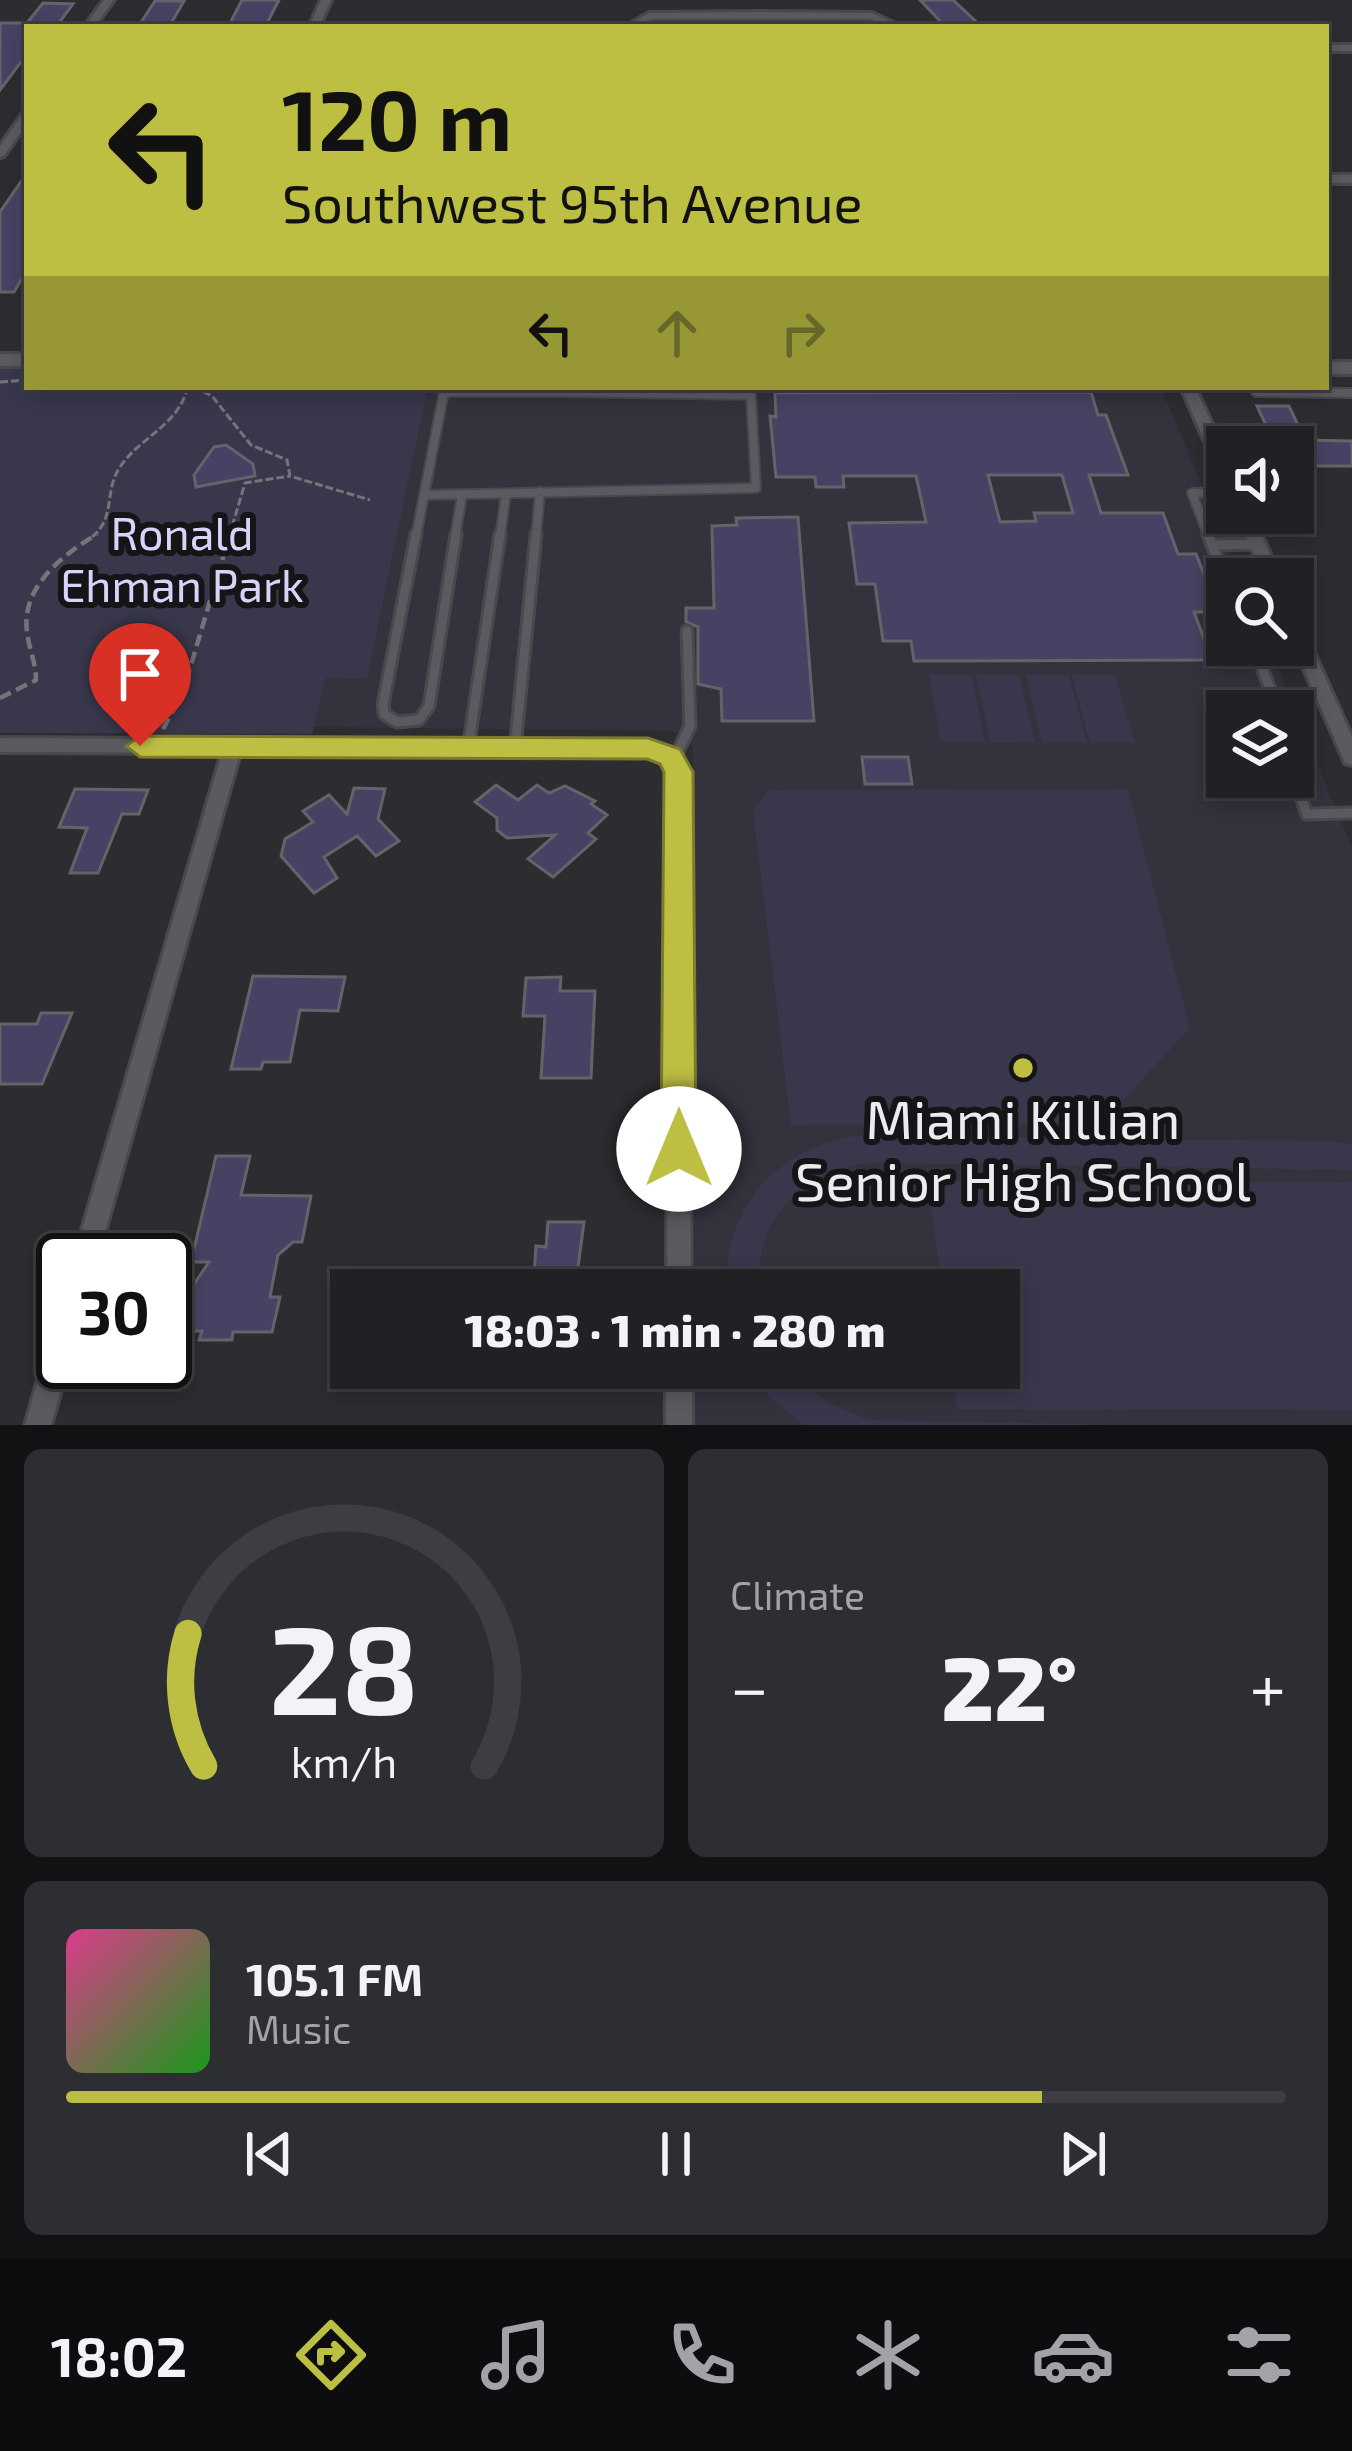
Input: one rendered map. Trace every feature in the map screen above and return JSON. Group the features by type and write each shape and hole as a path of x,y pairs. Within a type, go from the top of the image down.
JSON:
{"street":[{"path":"633,24 641,17 881,17 892,24"},
{"path":"0,154 24,119"},
{"path":"1190,390 1206,426"},
{"path":"1253,534 1264,558"},
{"path":"1311,666 1352,758"},
{"path":"0,745 648,749 669,757 679,772 679,1269"},
{"path":"94,1233 233,747"},
{"path":"38,1425 48,1389"},
{"path":"679,1389 679,1425"}],"lane":[{"path":"444,390 383,704 384,714 398,722 419,720 428,706 462,495"},
{"path":"424,496 756,488 751,395 568,390"},
{"path":"1255,390 1352,394"},
{"path":"514,748 540,492"},
{"path":"1206,493 1192,493 1206,529"},
{"path":"468,748 506,494"},
{"path":"1208,534 1217,558"},
{"path":"1212,545 1258,544"},
{"path":"669,757 690,726 687,631"},
{"path":"1263,671 1271,690"},
{"path":"1301,798 1307,814 1352,813"}],"path":[{"path":"0,698 36,680 38,662 26,621 41,584 70,550 100,531 107,519 109,487 121,465 180,416 190,390"},
{"path":"199,390 212,395 251,445 287,460 290,476"},
{"path":"162,735 184,688 244,480 290,476 370,500"}],"shaded area":[{"name":"Miami Killian Senior High School","path":"427,390 1161,390 1206,495 1206,534 1222,534 1232,558 1206,558 1206,666 1277,666 1287,690 1206,690 1206,798 1314,798 1314,756 1352,847 1352,1425 695,1425 695,1389 1020,1389 1020,1269 695,1269 693,748 687,736 671,731 314,727 326,677 367,678"}],"green space":[{"name":"Ronald Ehman Park","path":"0,369 24,369 24,390 427,390 367,679 326,678 312,734 0,733"},
{"path":"929,675 972,675 985,742 941,742"},
{"path":"976,675 1019,675 1035,742 990,743"},
{"path":"1026,675 1069,675 1087,743 1042,743"},
{"path":"1072,675 1115,675 1135,743 1090,743"},
{"path":"1128,789 1190,1028 1102,1123 791,1125 753,810 768,790"},
{"path":"856,1136 1330,1141 1352,1144 1352,1170 873,1163 849,1167 805,1186 774,1220 764,1241 760,1269 728,1269 734,1233 760,1187 779,1168 827,1143"},
{"path":"928,1181 1352,1182 1352,1410 957,1409 955,1389 1020,1389 1020,1269 939,1269"},
{"path":"765,1389 812,1389 828,1403 869,1420 1132,1425 803,1425"}],"building":[{"path":"242,0 279,0 267,24 230,24"},
{"path":"920,0 953,0 979,24 952,24 942,23"},
{"path":"155,1 184,1 171,24 140,24"},
{"path":"43,3 73,4 58,24 24,24 24,58 0,90 0,23 27,23"},
{"path":"24,177 24,275 14,292 0,292 0,212"},
{"path":"1091,392 1098,415 1106,415 1128,475 1089,475 1101,513 1163,513 1178,554 1196,554 1206,579 1206,612 1194,612 1206,644 1206,660 914,661 911,641 883,641 875,584 857,584 849,523 926,522 916,476 843,476 844,487 816,487 815,477 776,477 770,416 776,417 775,393","holes":["988,475 1062,475 1073,513 1034,513 1036,521 1000,522"]},
{"path":"1257,406 1289,406 1298,426 1266,426"},
{"path":"1314,440 1352,441 1352,466 1314,466"},
{"path":"226,445 253,464 255,476 196,487 194,475 214,447"},
{"path":"798,517 814,721 722,721 721,689 698,684 698,627 686,622 686,608 714,608 712,526 737,525 736,518"},
{"path":"862,757 908,757 912,784 865,784"},
{"path":"496,785 518,800 537,785 549,793 565,786 595,801 591,804 607,815 588,833 596,839 553,877 528,859 555,835 507,838 497,830 497,818 475,802"},
{"path":"354,788 385,789 378,819 399,841 376,856 357,836 324,857 337,878 314,893 281,856 285,839 313,822 303,811 329,795 347,814"},
{"path":"75,789 148,790 139,814 122,814 98,873 70,873 87,828 59,827"},
{"path":"253,976 345,977 338,1011 300,1010 290,1062 231,1069"},
{"path":"561,977 560,991 595,991 591,1078 541,1078 545,1016 523,1016 526,978"},
{"path":"41,1013 72,1013 42,1084 0,1084 0,1024 37,1024"},
{"path":"216,1156 250,1156 241,1195 311,1196 302,1242 293,1242 278,1255 270,1297 280,1297 272,1332 233,1332 232,1340 199,1340 202,1331 192,1331 192,1287 209,1262 192,1262"},
{"path":"548,1222 584,1222 578,1269 534,1269 536,1246 546,1247"}],"place":[{"name":"Miami Killian Senior High School","path":"1023,1068"}],"route":[{"path":"140,746 648,749 670,756 679,772 679,1149"}]}
